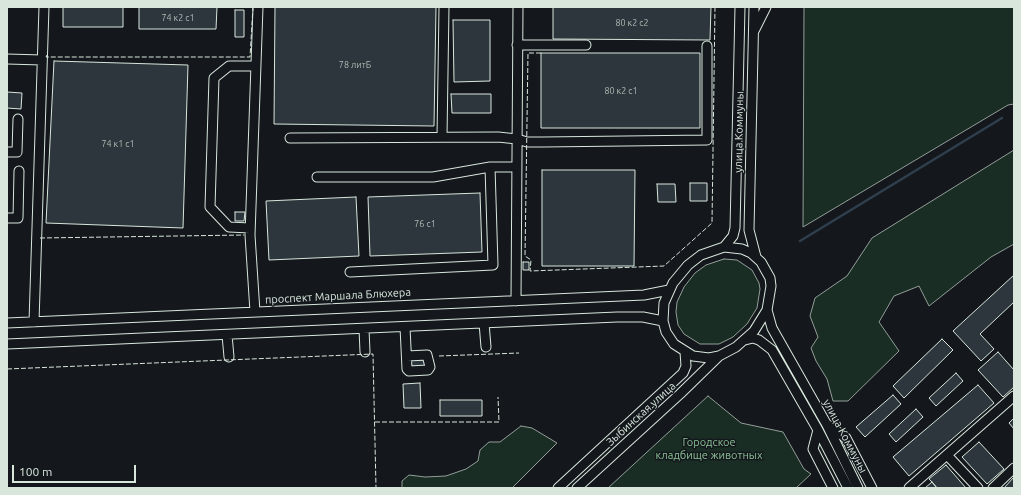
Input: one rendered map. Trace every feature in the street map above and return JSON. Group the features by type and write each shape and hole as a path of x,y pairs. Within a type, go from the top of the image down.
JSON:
{"street":[{"path":"34,322 44,7"},
{"path":"255,312 250,228 258,7"},
{"path":"442,137 444,7"},
{"path":"516,300 518,7"},
{"name":"улица Коммуны","path":"724,247 733,236 735,228 740,7"},
{"name":"улица Коммуны","path":"754,7 749,230 756,257"},
{"path":"753,32 766,7"},
{"path":"517,45 586,45"},
{"path":"290,138 442,137 517,139 535,142 707,140 707,46"},
{"path":"7,59 42,60"},
{"path":"250,228 229,227 210,206 213,93 214,78 229,66 256,66"},
{"path":"7,152 17,152 18,119"},
{"path":"317,177 433,177 490,167 516,167"},
{"path":"350,272 493,265 490,167"},
{"path":"7,218 18,218 19,171"},
{"path":"724,247 742,249 756,257 766,269 770,278 770,294 767,310 759,324 745,340 719,356 698,357 684,352 671,340 666,332 663,321 664,303 669,290 678,275 694,260 713,250 724,247"},
{"name":"проспект Маршала Блюхера","path":"7,323 644,295 669,290"},
{"name":"улица Коммуны","path":"767,310 772,328 827,425 858,488"},
{"path":"7,344 617,317 643,317 663,321"},
{"path":"484,323 486,347"},
{"path":"405,327 407,356"},
{"path":"364,328 365,352"},
{"path":"227,335 228,357"},
{"name":"улица Коммуны","path":"745,340 753,338 759,340 772,350 818,430 848,488"},
{"name":"Зыбинская улица","path":"558,488 683,373 686,366 684,352"},
{"name":"Зыбинская улица","path":"578,488 698,378 719,356"},
{"path":"909,488 1014,396"},
{"path":"827,425 846,438 872,488"},
{"path":"818,430 813,449 833,488"},
{"path":"947,454 978,488"},
{"path":"993,488 1014,468"}],"green space":[{"path":"804,7 1014,7 1014,104 1008,105 803,227"},
{"path":"1014,150 1014,244 991,257 929,306 919,286 894,296 879,322 899,351 848,401 833,401 827,379 816,361 811,348 818,337 810,316 815,298 847,276 872,238"},
{"path":"724,259 737,260 752,270 759,283 760,289 757,308 747,324 733,337 719,344 700,344 684,334 678,325 676,312 677,302 684,287 695,273 706,265"},
{"name":"Городское кладбище животных","path":"708,396 741,423 783,432 804,469 811,474 796,488 608,488"},
{"path":"521,426 532,428 557,443 512,488 402,488 402,481 409,475 425,477 446,476 466,469 478,461 480,450 489,442 500,442"}],"building":[{"path":"63,7 123,7 123,27 63,27"},
{"path":"139,7 217,7 216,29 139,29"},
{"path":"275,7 436,7 434,126 274,124"},
{"path":"553,7 711,7 710,40 553,39"},
{"path":"235,10 244,10 244,37 235,37"},
{"path":"453,20 490,20 490,81 454,82"},
{"path":"541,53 700,53 700,128 541,128"},
{"path":"54,61 188,65 183,228 46,223"},
{"path":"7,92 22,93 21,109 7,108"},
{"path":"451,94 491,94 491,113 452,113"},
{"path":"542,170 635,170 634,266 542,266"},
{"path":"690,183 707,183 707,201 690,201"},
{"path":"657,184 675,184 676,202 658,202"},
{"path":"480,193 482,252 370,256 368,197"},
{"path":"356,197 359,256 269,260 266,201"},
{"path":"235,212 245,212 244,221 235,221"},
{"path":"523,262 529,262 529,270 523,270"},
{"path":"1014,275 1014,302 980,334 994,349 981,361 953,331"},
{"path":"942,339 953,350 904,398 893,386"},
{"path":"998,352 1014,370 1014,387 1003,397 978,370"},
{"path":"410,360 426,360 426,366 411,367"},
{"path":"956,373 963,381 936,406 929,398"},
{"path":"420,383 421,408 404,408 403,384"},
{"path":"978,385 994,403 909,476 893,457"},
{"path":"893,395 901,404 865,437 856,427"},
{"path":"440,400 482,400 482,416 440,416"},
{"path":"916,409 923,417 896,442 889,434"},
{"path":"1014,418 1014,429 1009,423"},
{"path":"979,442 1004,469 987,484 962,457"},
{"path":"946,465 966,488 937,488 929,479"},
{"path":"1014,477 1014,488 1004,488"},
{"path":"932,482 937,488 925,488"}],"waterway":[{"path":"800,241 1002,118"}],"fence":[{"path":"47,55 46,57 250,57 253,7"},
{"path":"541,53 528,53 525,256 531,260 530,271 664,266 712,223 715,7"},
{"path":"40,238 244,235"},
{"path":"439,356 519,353"},
{"path":"7,369 373,354 376,488"},
{"path":"375,422 499,422 498,397"}]}
